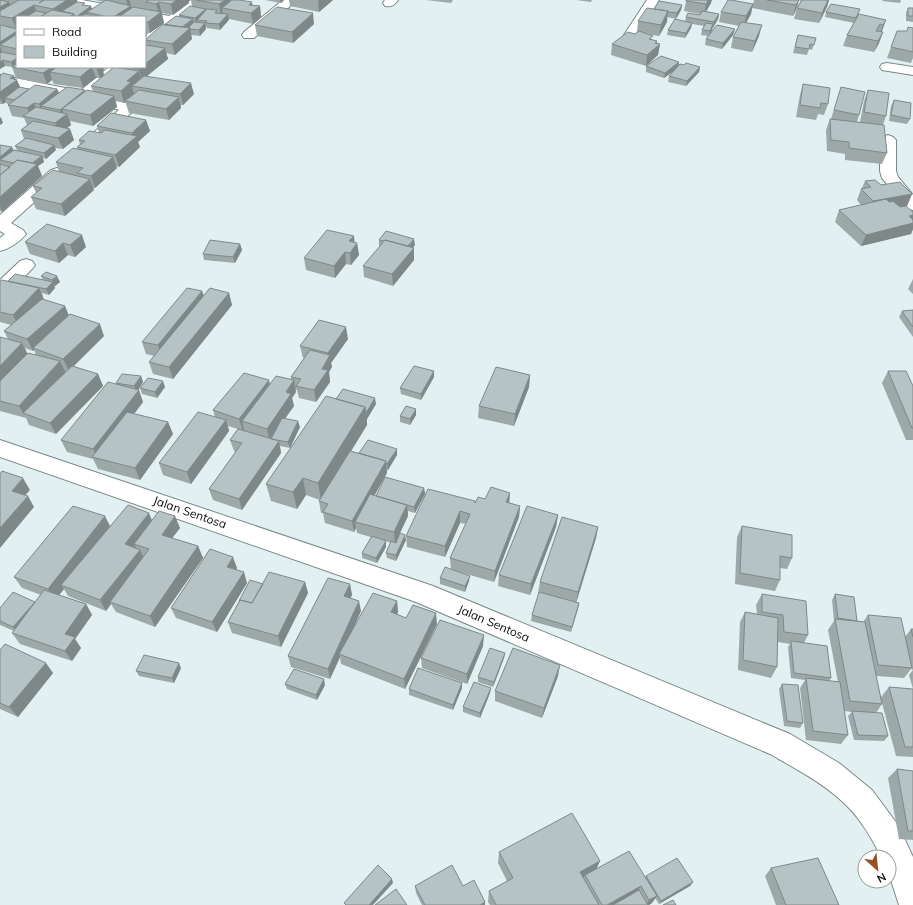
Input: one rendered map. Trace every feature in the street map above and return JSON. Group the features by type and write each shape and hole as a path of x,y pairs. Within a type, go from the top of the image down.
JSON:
{"street":[{"path":"61,0 171,20"},
{"path":"146,42 171,20 199,0"},
{"path":"249,35 291,0"},
{"path":"631,35 653,0"},
{"path":"98,16 108,9"},
{"path":"887,67 913,71"},
{"path":"83,96 117,68"},
{"path":"4,80 20,72"},
{"path":"4,80 83,96 126,107 126,111 86,147"},
{"path":"888,140 888,171 890,178 913,205"},
{"path":"0,246 17,234 0,224 68,162"},
{"path":"0,290 26,265"},
{"name":"Jalan Sentosa","path":"0,448 424,594 780,744 829,773 862,800 888,836 907,878 913,901"}],"building":[{"path":"0,0 9,2 0,7"},
{"path":"19,0 67,0 53,9 34,5 12,18 0,16 0,11"},
{"path":"106,0 131,6 115,16 103,16 87,12"},
{"path":"149,0 177,0 171,4 159,2 156,4 146,2"},
{"path":"196,0 225,0 219,4"},
{"path":"232,0 252,2 249,5 260,6 251,13 222,8"},
{"path":"686,0 708,0 706,4"},
{"path":"728,0 753,4 746,16 721,12"},
{"path":"767,0 799,0 796,5"},
{"path":"802,0 828,0 822,13 797,8"},
{"path":"659,1 682,5 677,13 654,9"},
{"path":"77,2 85,3 82,5 91,6 77,16 62,11"},
{"path":"831,4 860,9 856,18 826,12"},
{"path":"190,6 206,9 195,18 179,15"},
{"path":"133,7 161,12 148,22 146,22 146,16 120,16"},
{"path":"277,7 313,13 292,32 255,25"},
{"path":"647,8 668,11 661,25 638,21"},
{"path":"908,8 913,8 913,16 908,16"},
{"path":"207,9 217,10 215,13 228,14 219,24 206,23 207,21 197,20"},
{"path":"52,10 74,14 71,16 42,16"},
{"path":"36,11 46,13 42,16 28,16"},
{"path":"702,11 719,14 714,22 686,17 688,13 700,15"},
{"path":"85,14 98,16 82,16"},
{"path":"859,14 886,20 883,25 880,24 876,31 883,32 878,41 847,35"},
{"path":"176,16 193,19 182,27 164,25"},
{"path":"675,19 692,23 686,33 668,30"},
{"path":"194,22 205,23 199,30 188,28"},
{"path":"741,22 762,25 755,41 733,37"},
{"path":"706,23 713,24 710,31 702,30"},
{"path":"163,24 190,28 172,44 146,39"},
{"path":"717,25 735,29 723,43 706,39"},
{"path":"0,26 16,29 16,32 0,42"},
{"path":"908,27 913,28 913,52 891,47 897,31 907,31"},
{"path":"639,31 653,36 649,39 657,41 655,43 660,44 647,55 612,44 628,32 635,34"},
{"path":"16,35 16,49 0,45"},
{"path":"798,35 816,38 814,45 810,44 809,49 795,47"},
{"path":"146,45 165,48 146,63"},
{"path":"0,52 16,55 16,59 11,62 3,60 0,62"},
{"path":"661,56 679,62 665,73 646,66"},
{"path":"686,63 700,67 687,81 669,76 680,64 684,65"},
{"path":"17,68 50,68 43,73"},
{"path":"56,68 91,68 80,77 50,72"},
{"path":"113,68 139,71 127,81 131,82 121,91 91,86"},
{"path":"3,73 14,76 10,78 17,80 0,92 0,76"},
{"path":"144,76 191,83 180,94 132,86"},
{"path":"803,84 830,88 828,104 821,103 820,108 800,105"},
{"path":"35,85 57,89 39,104 34,103 27,108 8,105"},
{"path":"19,87 29,89 14,100 5,98"},
{"path":"67,87 85,90 60,110 41,106"},
{"path":"841,87 865,92 859,115 834,110"},
{"path":"87,90 114,96 90,115 62,109"},
{"path":"139,90 179,97 166,109 125,101"},
{"path":"868,90 889,93 886,116 864,112"},
{"path":"894,100 911,103 910,119 891,115"},
{"path":"36,107 67,114 55,123 23,116"},
{"path":"111,113 146,120 132,133 97,126"},
{"path":"830,119 884,125 887,153 849,148 849,142 831,140"},
{"path":"33,121 70,129 58,138 21,130"},
{"path":"105,130 137,136 115,155 77,147 85,141 79,140 89,131 101,133"},
{"path":"26,138 54,145 44,153 15,146"},
{"path":"0,145 12,147 0,157"},
{"path":"73,148 113,157 91,176 77,173 83,168 56,162"},
{"path":"14,150 42,156 32,163 17,160 14,163 0,160"},
{"path":"17,160 37,164 0,197 0,175"},
{"path":"0,164 10,167 0,175"},
{"path":"53,170 90,179 61,204 31,197 42,188 33,186"},
{"path":"875,180 881,185 900,182 912,194 873,201 861,189 871,187 865,181"},
{"path":"886,199 889,202 893,201 900,207 906,206 913,212 913,215 909,216 913,220 913,223 866,235 839,210"},
{"path":"47,224 82,235 70,245 63,243 55,251 25,242"},
{"path":"327,230 354,236 349,241 357,243 350,253 345,252 334,266 304,258"},
{"path":"386,231 414,239 408,246 385,240 379,240"},
{"path":"210,240 240,244 233,257 203,254"},
{"path":"385,240 414,248 392,274 363,266"},
{"path":"46,272 57,276 52,280 41,276"},
{"path":"15,274 53,282 46,289 8,281"},
{"path":"2,280 39,288 13,315 0,312 0,281"},
{"path":"187,288 202,291 158,345 142,342"},
{"path":"210,288 229,293 169,367 149,362"},
{"path":"42,299 65,306 27,339 4,331"},
{"path":"913,310 913,327 902,311"},
{"path":"70,314 100,324 63,359 33,348"},
{"path":"319,320 346,327 328,353 300,346"},
{"path":"0,337 22,343 0,366"},
{"path":"310,350 330,355 322,369 328,370 314,390 296,386 301,379 291,377"},
{"path":"28,353 60,361 19,406 0,401 0,381"},
{"path":"72,366 98,374 50,423 23,413"},
{"path":"414,366 434,371 421,394 400,388"},
{"path":"496,367 530,375 515,414 479,406"},
{"path":"888,371 906,371 913,386 913,428 912,428"},
{"path":"244,373 269,380 239,419 213,410"},
{"path":"122,374 141,376 134,386 116,383"},
{"path":"276,376 294,380 286,392 291,394 267,429 242,421"},
{"path":"148,378 163,381 155,392 140,388"},
{"path":"108,382 139,390 93,449 61,440"},
{"path":"343,389 375,398 366,413 365,407 336,399"},
{"path":"326,396 365,407 318,483 303,478 293,492 266,484"},
{"path":"406,406 416,409 410,419 400,416"},
{"path":"127,412 168,422 135,468 92,457"},
{"path":"198,412 226,420 187,472 159,463"},
{"path":"282,418 298,421 288,442 271,439"},
{"path":"238,429 279,441 239,499 209,489 242,443 230,440"},
{"path":"368,440 397,449 387,464 386,461 359,453"},
{"path":"350,451 386,461 352,521 323,512 328,504 319,501"},
{"path":"2,471 23,478 12,491 28,496 0,528 0,474"},
{"path":"385,477 424,488 414,507 376,496"},
{"path":"491,487 510,493 506,502 520,506 495,571 450,558 470,514 460,511 445,546 406,536 428,489 475,501 475,503 478,497 485,499"},
{"path":"370,494 407,505 394,532 355,522"},
{"path":"128,505 149,513 125,544 140,550 100,600 61,585"},
{"path":"73,506 105,516 48,589 14,577"},
{"path":"527,506 558,515 531,584 499,575"},
{"path":"159,511 175,516 162,535 198,546 150,616 110,602 149,549 134,544"},
{"path":"562,517 598,527 578,592 540,582"},
{"path":"742,526 792,535 792,558 780,556 780,580 740,573"},
{"path":"400,533 405,535 396,555 386,553 391,541 396,543"},
{"path":"372,536 386,541 376,558 362,553"},
{"path":"210,549 233,557 227,567 244,572 212,622 171,608"},
{"path":"445,567 470,576 465,586 440,578"},
{"path":"269,572 305,582 278,636 228,622 240,600 252,603"},
{"path":"328,578 350,584 344,596 359,601 328,669 288,656"},
{"path":"250,580 263,584 252,603 239,601"},
{"path":"44,590 86,604 65,634 75,637 65,651 12,633"},
{"path":"13,592 35,602 13,627 0,621 0,608"},
{"path":"539,592 579,603 572,627 532,615"},
{"path":"373,593 397,601 391,612 406,618 413,605 436,613 404,679 339,654"},
{"path":"762,594 806,601 808,635 784,632 783,615 762,612"},
{"path":"835,594 854,597 857,621 838,618"},
{"path":"745,612 778,618 777,667 743,660"},
{"path":"868,615 901,618 912,668 878,665"},
{"path":"835,619 865,622 882,704 850,701"},
{"path":"440,620 484,635 467,674 421,658"},
{"path":"791,641 827,646 831,678 794,673"},
{"path":"5,644 46,663 9,707 0,703 0,650"},
{"path":"490,648 505,653 494,682 478,677"},
{"path":"513,648 560,665 544,708 495,691"},
{"path":"144,655 179,663 172,678 136,671"},
{"path":"418,668 462,683 453,705 409,689"},
{"path":"294,669 324,679 316,695 285,684"},
{"path":"806,678 840,682 848,735 813,731"},
{"path":"474,682 491,688 480,713 463,707"},
{"path":"782,684 798,685 803,723 787,721"},
{"path":"889,687 913,689 913,747 905,747"},
{"path":"852,711 882,713 888,736 858,735"},
{"path":"897,769 913,771 913,831 908,831"},
{"path":"572,813 600,861 580,872 599,905 496,905 489,891 513,878 499,852"},
{"path":"629,851 657,896 649,900 641,886 607,905 602,905 585,875"},
{"path":"677,858 693,882 661,901 646,876"},
{"path":"818,858 839,905 786,905 771,868"},
{"path":"378,865 392,879 369,905 346,905 344,903"},
{"path":"452,865 463,886 474,880 485,902 480,905 425,905 415,886"},
{"path":"396,889 407,905 375,905"},
{"path":"639,890 648,905 613,905"},
{"path":"673,900 676,905 663,905"}]}
